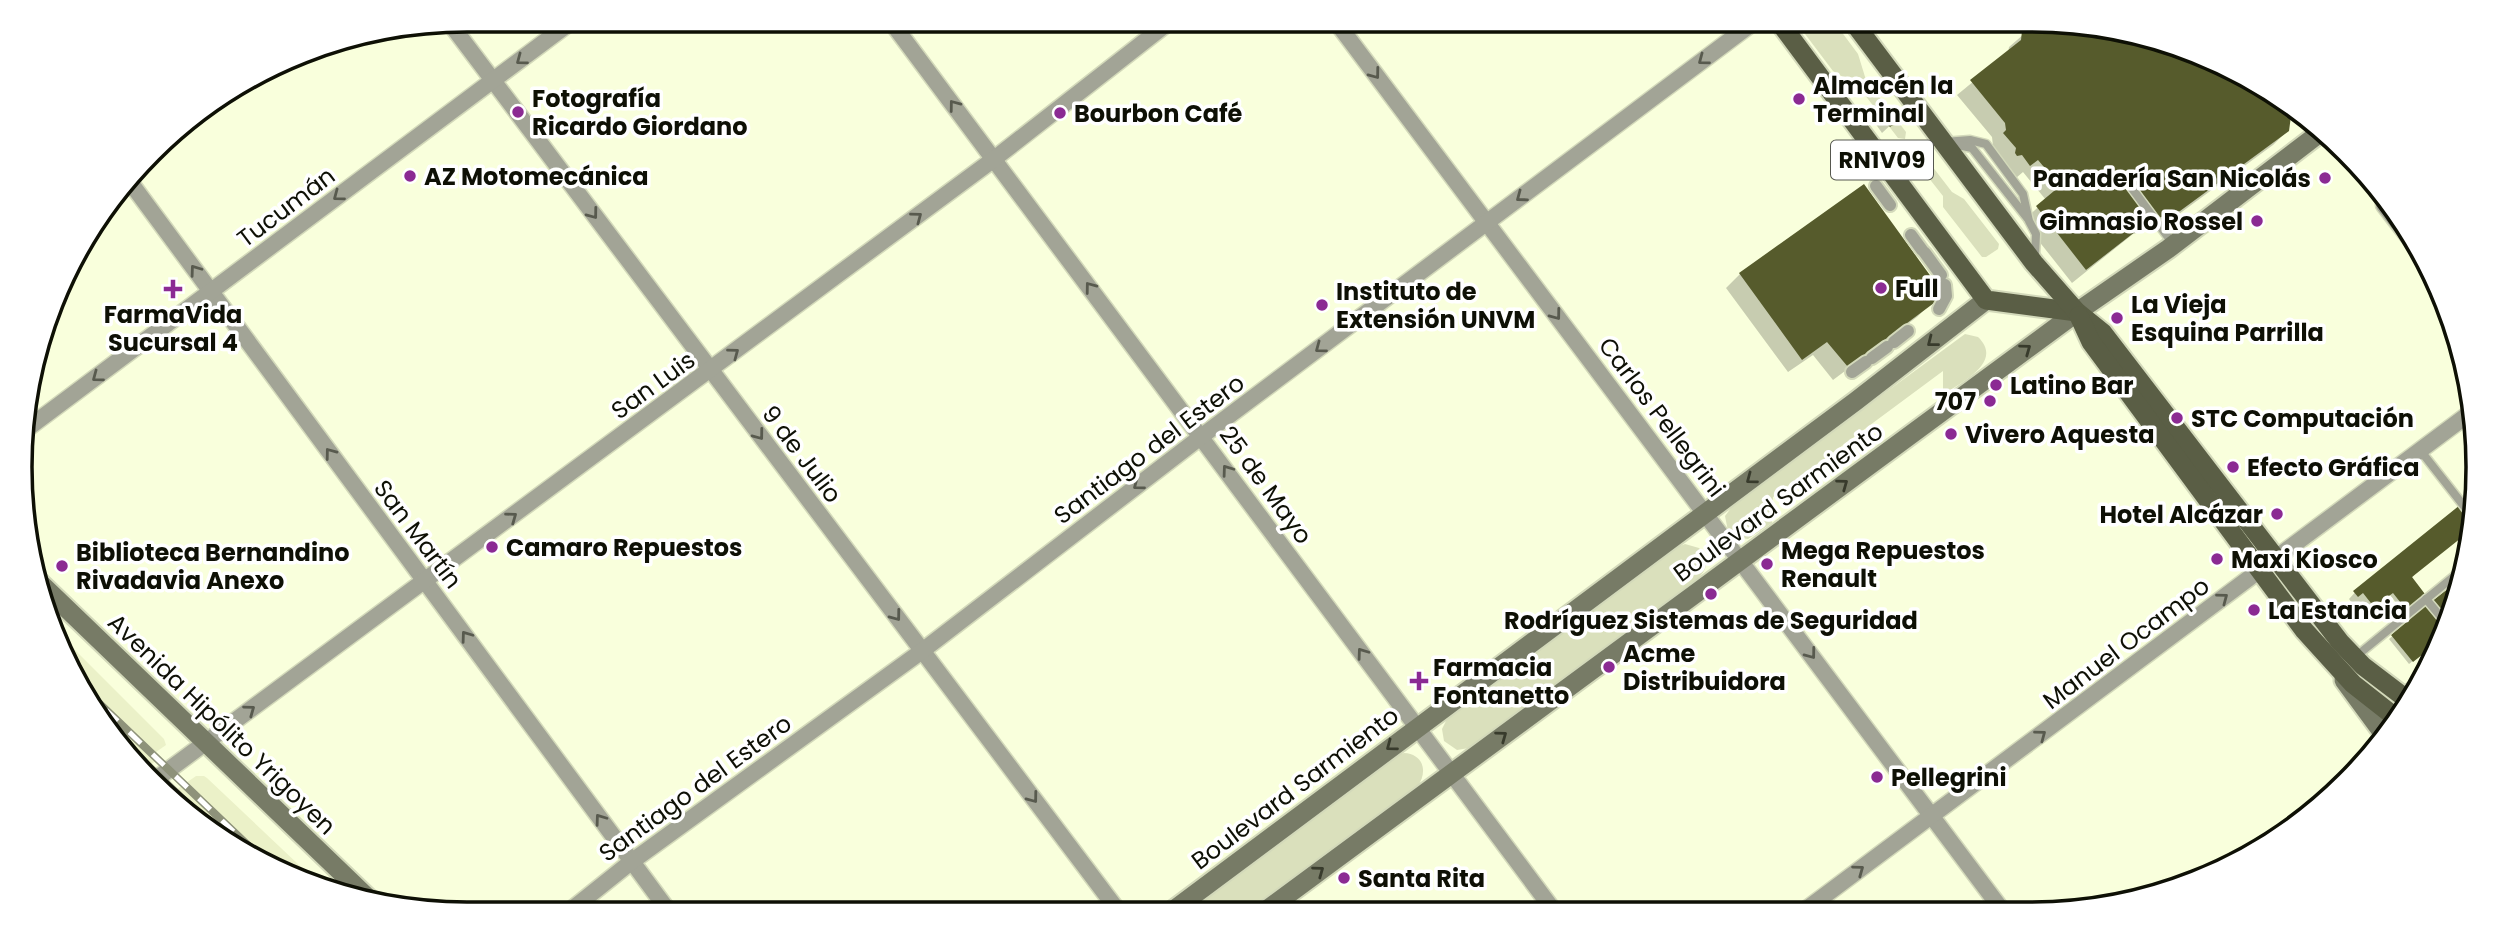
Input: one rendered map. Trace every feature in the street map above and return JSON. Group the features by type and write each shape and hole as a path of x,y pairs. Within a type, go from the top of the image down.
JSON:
{"main road":[{"name":"RN1V09","path":"1787,32 1986,300"},
{"name":"RN1V09","path":"1861,32 2034,263 2077,312 2091,342 2267,566 2336,668 2389,713"},
{"name":"Boulevard Sarmiento","path":"1278,902 2077,312 2168,249 2315,137"},
{"path":"1986,300 2077,312"},
{"name":"Boulevard Sarmiento","path":"1184,902 1706,513 1986,300"},
{"name":"RN1V09","path":"2267,566 2351,655 2400,695"},
{"name":"Avenida Hipólito Yrigoyen","path":"51,593 357,888"},
{"path":"2351,655 2390,711"},
{"path":"2336,668 2379,727"}],"street":[{"name":"9 de Julio","path":"456,32 1111,902"},
{"name":"Tucumán","path":"34,424 558,32"},
{"name":"25 de Mayo","path":"899,32 1547,902"},
{"name":"San Luis","path":"161,776 994,159 1156,32"},
{"name":"Carlos Pellegrini","path":"1344,32 1996,902"},
{"name":"Santiago del Estero","path":"581,902 631,862 922,651 1202,436 1741,32"},
{"path":"1876,186 1890,205"},
{"name":"San Martín","path":"133,187 662,902"},
{"path":"1911,235 1943,280 1946,296 1939,309"},
{"path":"1852,372 1908,331"},
{"name":"Manuel Ocampo","path":"1816,902 2463,418"}],"lane":[{"path":"1944,142 1970,140 1986,144 2023,194 2029,221"},
{"path":"1944,142 1972,148 2029,221 2036,234 2034,263"},
{"path":"2127,183 2168,237"},
{"path":"2002,220 2006,192"},
{"path":"2420,450 2464,506"},
{"path":"2351,655 2451,579"},
{"path":"2426,599 2439,615"}],"shaded area":[{"path":"1804,32 1842,32 1858,54 1866,80 1906,132 1905,139 1898,138 1858,86 1833,71"},
{"path":"1919,156 1925,157 1952,192 1964,199 1999,244 1998,249 1982,257 1943,207 1943,196 1917,163"},
{"path":"1965,334 1978,337 1985,346 1986,355 1983,363 1969,378 1943,395 1943,371 1773,497 1772,523 1748,539 1735,537 1728,531 1725,516 1734,504"},
{"path":"1685,544 1699,548 1704,555 1706,567 1698,578 1469,748 1457,750 1444,741 1442,729 1448,717 1675,548"},
{"path":"70,645 164,739 166,745 156,752 161,757 150,765 121,731 90,684"},
{"path":"1410,754 1416,756 1422,764 1423,775 1418,786 1263,902 1199,902 1396,756"},
{"path":"196,776 204,776 304,869 249,843 202,812 176,790"}],"building":[{"path":"2022,32 2059,32 2115,40 2170,55 2223,76 2272,105 2291,118 2289,131 2180,211 2149,221 2086,270 2036,206 2060,186 2038,160 2030,166 2022,155 2017,156 2016,148 2003,133 2006,130 2005,123 1970,80 2021,40"},
{"path":"1888,109 1897,122 1890,127 1880,115"},
{"path":"1864,184 1937,285 1937,298 1934,303 1848,367 1827,342 1802,360 1739,273"},
{"path":"2460,505 2463,509 2459,540 2412,577 2431,602 2448,589 2423,654 2413,662 2391,635 2412,617 2393,593 2374,607 2363,593 2358,597 2353,591"}],"railway":[{"path":"107,711 239,837"}],"place":[{"name":"Almacén la Terminal","path":"1799,99"},
{"name":"Fotografía Ricardo Giordano","path":"518,112"},
{"name":"Bourbon Café","path":"1060,113"},
{"name":"AZ Motomecánica","path":"410,176"},
{"name":"Panadería San Nicolás","path":"2325,178"},
{"name":"Gimnasio Rossel","path":"2257,221"},
{"name":"Full","path":"1881,288"},
{"name":"FarmaVida Sucursal 4","path":"173,289"},
{"name":"Instituto de Extensión UNVM","path":"1322,305"},
{"name":"La Vieja Esquina Parrilla","path":"2117,318"},
{"name":"Latino Bar","path":"1996,385"},
{"name":"707","path":"1990,401"},
{"name":"STC Computación","path":"2177,418"},
{"name":"Vivero Aquesta","path":"1951,434"},
{"name":"Efecto Gráfica","path":"2233,467"},
{"name":"Hotel Alcázar","path":"2277,514"},
{"name":"Camaro Repuestos","path":"492,547"},
{"name":"Maxi Kiosco","path":"2217,559"},
{"name":"Mega Repuestos Renault","path":"1767,564"},
{"name":"Biblioteca Bernandino Rivadavia Anexo","path":"62,566"},
{"name":"Rodríguez Sistemas de Seguridad","path":"1711,594"},
{"name":"La Estancia","path":"2254,610"},
{"name":"Acme Distribuidora","path":"1609,667"},
{"name":"Farmacia Fontanetto","path":"1419,681"},
{"name":"Pellegrini","path":"1877,777"},
{"name":"Santa Rita","path":"1344,878"}]}
